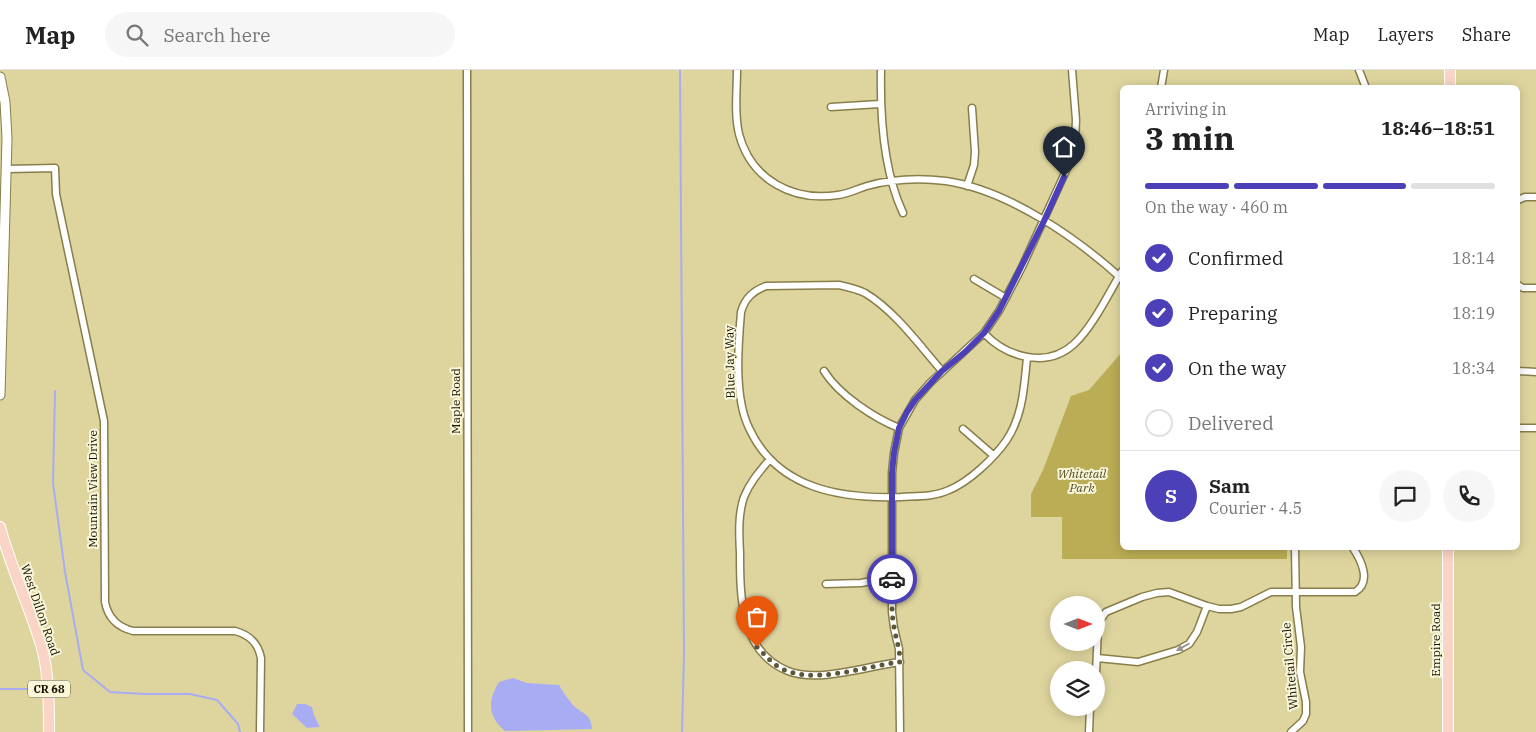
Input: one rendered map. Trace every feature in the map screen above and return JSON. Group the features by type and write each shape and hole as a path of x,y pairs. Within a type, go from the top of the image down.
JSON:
{"main road":[{"path":"1450,70 1450,85"},
{"path":"0,77 6,120 0,395"},
{"path":"0,157 4,170"},
{"name":"West Dillon Road","path":"0,528 10,562 42,647 49,686 49,732"},
{"name":"Empire Road","path":"1448,550 1448,732"}],"street":[{"name":"Maple Road","path":"466,70 468,732"},
{"path":"737,70 737,118 745,149 764,176 777,186 804,196 824,197 892,181 933,180 967,186 987,192 1067,234 1120,274"},
{"path":"881,70 880,104 895,197 903,214"},
{"path":"900,732 900,649 892,612 892,497 894,453 899,428 915,400 942,371 984,333 1006,298 1044,221 1070,162 1075,141 1076,120 1072,70"},
{"path":"1162,85 1164,70"},
{"path":"1359,70 1365,85"},
{"path":"831,107 880,104"},
{"path":"967,186 974,165 975,152 972,108"},
{"name":"Mountain View Drive","path":"4,170 55,168 56,194 104,421 106,610 114,622 125,629 133,631 228,631 247,635 256,644 261,658 260,732"},
{"path":"1520,199 1536,197"},
{"path":"984,333 1000,347 1014,355 1028,358 1056,354 1066,350 1075,344 1120,278"},
{"path":"974,279 1006,298"},
{"name":"Blue Jay Way","path":"942,371 897,321 875,300 863,292 839,285 766,286 749,296 741,312 740,395 742,410 759,446 776,466 789,475 826,492 857,497 921,496 949,490 971,477 1005,442 1014,427 1021,409 1028,358"},
{"path":"1520,286 1536,288"},
{"path":"824,371 841,390 866,410 899,428"},
{"path":"1520,371 1536,372"},
{"path":"1520,428 1536,428"},
{"path":"963,429 993,455"},
{"path":"770,459 753,479 741,507 741,603 747,626 757,647 778,667 790,672 806,675 823,675 900,662"},
{"name":"Whitetail Circle","path":"1291,732 1303,721 1306,714 1306,702 1300,672 1301,647 1296,608 1295,550"},
{"path":"1097,661 1098,627 1101,619 1106,612 1123,604 1142,596 1164,592 1218,609 1230,609 1241,607 1271,592 1352,593 1360,589 1363,584 1363,567 1354,550"},
{"path":"826,584 861,583 892,577"},
{"path":"1097,658 1138,662 1178,650 1189,644 1197,632 1207,606"},
{"path":"1089,732 1090,716"}],"green space":[{"name":"Whitetail Park","path":"1120,354 1120,550 1287,550 1287,559 1062,559 1062,517 1031,517 1031,494 1043,470 1071,396 1089,390"}],"water":[{"path":"513,678 527,683 559,685 573,705 588,717 592,729 505,731 492,714 491,701 499,682"},
{"path":"297,704 305,704 312,707 320,727 307,728 292,714"}],"waterway":[{"path":"680,70 684,653 682,732"},
{"path":"55,391 53,483 65,572 83,670 110,692 190,694 217,700 238,724 240,732"},
{"path":"0,689 39,689"}],"way so far":[{"path":"757,647 778,667 790,672 806,675 823,675 900,662 900,649 892,612 892,579"}],"route":[{"path":"892,579 892,473 899,428 915,400 942,371 984,333 999,311 1064,177"}]}
